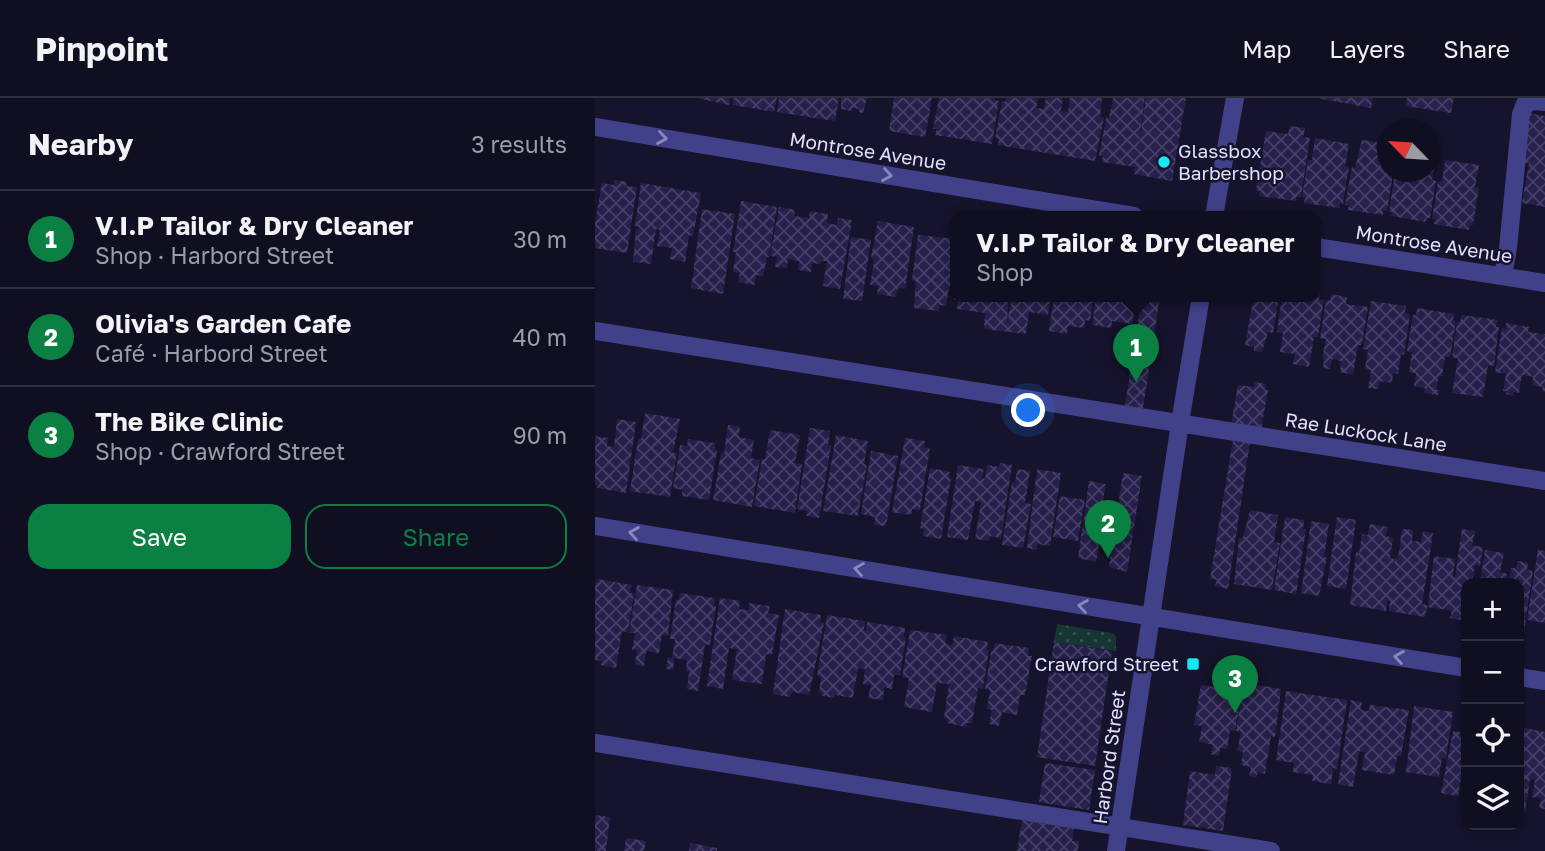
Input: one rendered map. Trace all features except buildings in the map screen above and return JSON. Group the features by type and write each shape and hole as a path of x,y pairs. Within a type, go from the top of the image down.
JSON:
{"street":[{"path":"1215,211 1235,98"},
{"path":"1503,276 1509,248 1521,114 1525,104 1534,101 1545,103"},
{"name":"Montrose Avenue","path":"595,127 1104,211"},
{"name":"Montrose Avenue","path":"1321,248 1545,283"},
{"name":"Harbord Street","path":"1116,851 1200,302"},
{"name":"Rae Luckock Lane","path":"595,331 1545,481"},
{"path":"595,526 1461,667"},
{"path":"1524,678 1545,681"},
{"path":"595,743 1271,851"}],"green space":[{"path":"1057,624 1113,633 1116,637 1116,651 1054,642"}],"place":[{"name":"Glassbox Barbershop","path":"1164,162"},
{"name":"V.I.P Tailor & Dry Cleaner","path":"1136,382"},
{"name":"Olivia's Garden Cafe","path":"1108,558"},
{"name":"Crawford Street","path":"1193,664"},
{"name":"The Bike Clinic","path":"1235,713"}]}
